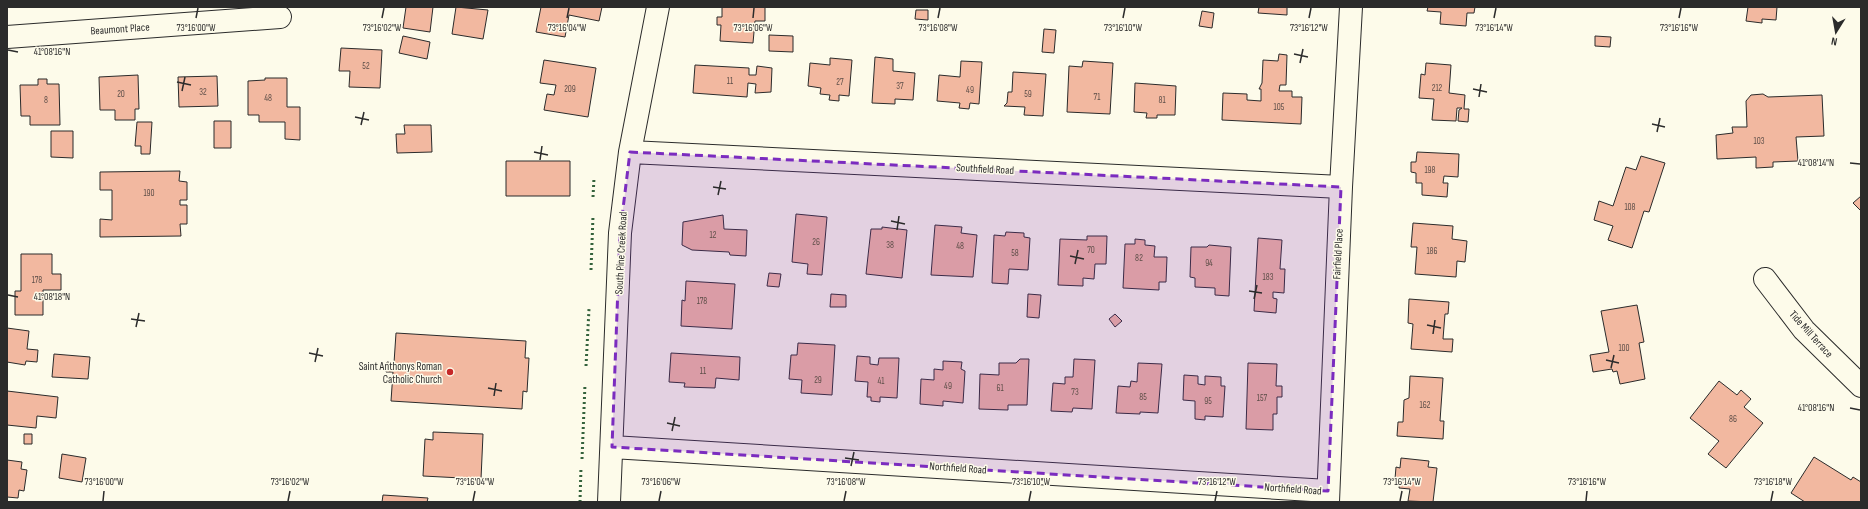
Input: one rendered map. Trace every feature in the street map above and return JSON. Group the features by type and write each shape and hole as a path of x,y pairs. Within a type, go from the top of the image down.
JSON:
{"street":[{"name":"South Pine Creek Road","path":"609,502 620,233 630,152 658,7"},
{"name":"Fairfield Place","path":"1328,496 1341,187 1351,7"},
{"name":"Beaumont Place","path":"7,37 280,18"},
{"name":"Southfield Road","path":"630,152 1341,187"},
{"name":"Tide Mill Terrace","path":"1766,279 1804,330 1861,386"},
{"name":"Northfield Road","path":"612,447 1328,496"}],"highlighted area":[{"path":"630,152 1341,187 1328,491 612,447 620,233"}],"building":[{"path":"406,7 433,7 430,32 403,28"},
{"path":"456,7 488,10 483,39 452,34"},
{"path":"541,7 602,7 599,21 569,15 565,37 536,32"},
{"path":"722,7 765,7 765,21 755,21 753,43 720,41 721,25 717,25 717,17 722,17"},
{"path":"1259,7 1287,7 1287,15 1258,13"},
{"path":"1428,7 1475,7 1474,13 1467,13 1466,26 1440,24 1441,12 1427,11"},
{"path":"1748,7 1777,7 1776,20 1762,19 1762,23 1746,21"},
{"path":"916,10 928,10 928,20 915,19"},
{"path":"1202,11 1214,13 1212,28 1199,26"},
{"path":"1044,29 1056,30 1054,53 1042,52"},
{"path":"769,35 793,36 793,52 769,51"},
{"path":"403,36 430,42 427,59 399,53"},
{"path":"1595,36 1611,37 1610,47 1595,46"},
{"path":"341,48 382,50 380,88 349,87 350,71 339,71"},
{"path":"1279,54 1287,55 1286,85 1280,85 1279,91 1292,91 1292,97 1302,97 1301,124 1222,120 1223,93 1247,94 1247,100 1261,101 1261,89 1259,89 1262,83 1263,60 1278,61"},
{"path":"875,57 893,59 893,71 915,73 913,100 895,99 895,104 872,103"},
{"path":"830,58 852,60 849,96 839,95 839,101 829,100 830,95 820,94 821,88 808,86 810,63 830,65"},
{"path":"544,60 596,68 588,117 544,110 547,94 554,95 556,85 540,83"},
{"path":"961,61 982,62 979,104 970,103 969,109 959,108 960,103 937,101 939,75 960,77"},
{"path":"1083,61 1113,63 1110,114 1067,112 1069,66 1082,67"},
{"path":"1426,63 1451,65 1449,93 1465,95 1464,109 1469,109 1468,122 1458,121 1459,110 1462,108 1457,108 1456,121 1432,120 1434,99 1419,98 1421,74 1425,75"},
{"path":"695,65 749,68 749,75 756,75 757,66 772,68 771,92 755,93 756,84 748,83 747,97 693,93"},
{"path":"1013,72 1046,74 1043,116 1024,115 1025,107 1004,106 1007,103 1008,92 1012,92"},
{"path":"138,75 139,109 135,109 135,120 115,120 115,110 100,110 99,77"},
{"path":"217,76 218,106 179,107 178,77"},
{"path":"265,78 287,78 287,107 300,107 300,140 285,139 285,122 259,122 259,115 248,115 248,81 265,80"},
{"path":"38,79 47,79 47,84 59,84 60,125 30,125 30,116 21,116 20,85 38,85"},
{"path":"1135,83 1176,86 1175,115 1157,115 1157,118 1146,118 1147,113 1134,112"},
{"path":"1763,94 1768,97 1822,95 1824,136 1796,137 1798,161 1773,162 1773,167 1756,168 1756,157 1717,159 1716,135 1733,133 1732,127 1747,127 1746,101 1751,95"},
{"path":"214,121 231,121 231,148 214,148"},
{"path":"137,122 152,122 150,154 141,154 141,146 135,146"},
{"path":"404,125 431,125 432,152 397,153 396,134 405,134"},
{"path":"51,131 73,131 73,158 51,157"},
{"path":"1417,152 1459,154 1458,177 1444,176 1443,183 1448,183 1447,197 1422,195 1422,183 1416,183 1416,173 1411,172 1411,162 1416,162"},
{"path":"1641,156 1665,163 1649,212 1644,211 1632,248 1608,240 1613,226 1594,220 1599,201 1613,206 1626,167 1636,170"},
{"path":"506,161 570,161 570,196 506,196"},
{"path":"180,171 179,181 187,182 187,200 180,200 180,205 187,205 187,224 180,224 181,236 100,237 100,219 112,220 112,190 100,190 100,172"},
{"path":"1861,196 1861,211 1853,203"},
{"path":"796,214 827,217 822,275 807,274 808,264 792,262"},
{"path":"723,215 724,229 747,230 746,256 730,255 729,252 692,250 682,245 683,222"},
{"path":"1413,223 1453,226 1452,239 1467,241 1465,262 1457,261 1456,277 1415,274 1417,247 1411,247"},
{"path":"935,225 962,227 961,233 977,235 973,277 931,275"},
{"path":"882,227 907,230 902,278 866,274 871,229 882,229"},
{"path":"1006,232 1024,233 1024,237 1030,238 1028,270 1009,269 1008,284 992,283 994,235 1005,236"},
{"path":"1087,236 1107,236 1106,264 1095,264 1094,279 1083,278 1083,286 1058,285 1060,239 1087,240"},
{"path":"1258,238 1282,240 1280,269 1285,269 1284,293 1273,292 1273,298 1277,299 1276,313 1254,311"},
{"path":"1135,239 1145,240 1145,245 1155,246 1154,257 1167,257 1166,282 1159,282 1159,290 1123,288 1125,244 1135,244"},
{"path":"1209,245 1231,247 1229,296 1215,295 1215,288 1195,287 1195,278 1190,277 1191,247 1207,247"},
{"path":"21,254 52,254 52,274 61,274 61,290 43,290 43,315 15,315 15,291 21,291"},
{"path":"769,273 781,274 779,287 767,286"},
{"path":"686,281 735,284 732,329 681,326 682,300 685,301"},
{"path":"831,294 846,295 846,307 830,307"},
{"path":"1028,294 1041,295 1039,318 1027,317"},
{"path":"1409,299 1449,302 1448,314 1445,314 1443,339 1453,339 1452,352 1411,349 1413,324 1408,323"},
{"path":"1637,305 1644,342 1639,343 1645,379 1620,384 1617,371 1613,372 1612,369 1593,372 1590,355 1609,352 1601,311"},
{"path":"1115,314 1122,321 1115,327 1109,319"},
{"path":"7,328 29,331 27,349 38,350 37,362 26,361 25,365 7,362"},
{"path":"396,333 526,341 525,358 529,358 527,392 523,391 522,409 391,401 393,372 386,372 387,362 394,363"},
{"path":"798,343 835,345 832,395 801,393 802,380 789,379 791,355 797,355"},
{"path":"671,353 740,357 739,380 716,378 715,388 684,387 685,383 669,382"},
{"path":"54,354 90,357 88,379 52,377"},
{"path":"857,356 870,357 870,364 878,365 879,358 899,358 897,398 880,397 880,402 871,401 871,397 867,397 868,382 855,381"},
{"path":"1020,359 1029,359 1027,405 1008,405 1008,410 979,409 980,374 999,375 999,363 1016,363"},
{"path":"1074,359 1095,360 1092,409 1073,408 1072,412 1051,411 1053,383 1065,384 1065,377 1073,377"},
{"path":"943,361 962,362 961,369 965,371 963,403 943,401 943,406 920,404 921,379 934,380 934,369 943,370"},
{"path":"1138,363 1162,364 1158,413 1116,413 1118,386 1130,387 1131,381 1137,382"},
{"path":"1248,363 1277,364 1276,386 1282,386 1282,397 1277,397 1277,414 1273,414 1273,430 1246,429"},
{"path":"1184,375 1198,376 1198,384 1205,385 1205,376 1221,377 1221,386 1225,386 1223,417 1205,416 1205,420 1195,419 1195,401 1183,400"},
{"path":"1410,376 1443,378 1440,421 1444,421 1443,439 1397,436 1398,422 1403,422 1404,400 1409,398"},
{"path":"1719,381 1737,395 1741,390 1751,399 1744,407 1763,423 1726,468 1708,454 1719,441 1690,418"},
{"path":"7,391 58,397 56,418 37,416 36,428 7,425"},
{"path":"433,432 483,434 481,479 423,476 425,439 433,440"},
{"path":"24,434 32,434 32,444 24,444"},
{"path":"62,454 86,458 82,482 59,478"},
{"path":"1814,457 1851,480 1853,477 1861,482 1861,502 1805,502 1791,493"},
{"path":"1401,458 1429,461 1428,467 1437,468 1433,502 1408,501 1410,489 1399,488 1400,479 1395,479 1396,467 1400,468"},
{"path":"7,460 22,462 21,469 27,470 24,491 19,490 18,498 7,497"},
{"path":"383,495 428,498 427,502 382,502"}],"hedge":[{"path":"593,197 594,178"},
{"path":"591,270 593,216"},
{"path":"586,366 589,309"},
{"path":"582,459 585,384"},
{"path":"580,502 581,467"}],"place":[{"name":"Saint Anthonys Roman Catholic Church","path":"450,372"}]}
